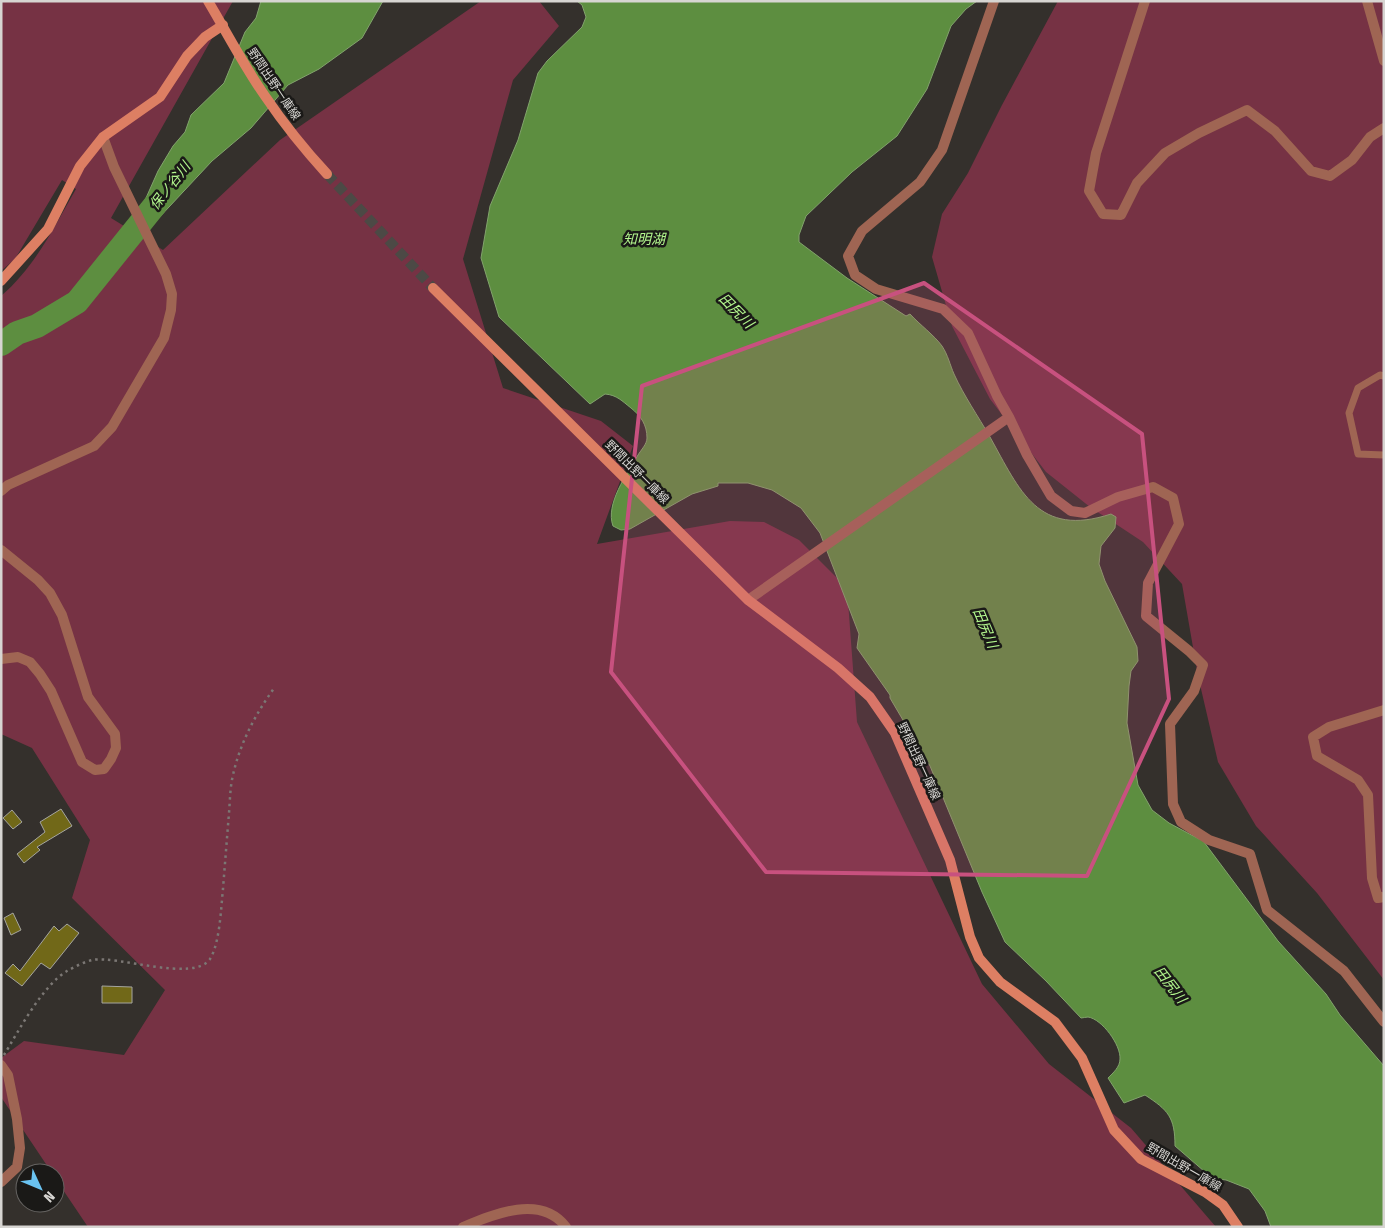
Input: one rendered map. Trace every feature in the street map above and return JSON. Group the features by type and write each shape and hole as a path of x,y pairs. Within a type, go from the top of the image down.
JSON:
{"main road":[{"name":"野間出野一庫線","path":"208,1 232,44 265,96 301,145 327,174"},
{"path":"1,281 48,229 80,166 103,137 160,97 187,56 205,37 223,26"},
{"name":"野間出野一庫線","path":"433,288 748,600 838,668 870,697 895,733 950,860 970,936 978,958 1000,982 1055,1022 1082,1058 1114,1130 1141,1159 1205,1192 1223,1205 1238,1227"}],"street":[{"path":"994,1 942,150 920,182 862,231 848,256 855,276 876,289 943,309 968,333 1027,455 1051,496 1071,511 1085,513 1118,497 1153,487 1174,498 1179,524 1148,583 1146,616 1203,665 1194,691 1170,724 1172,804 1181,822 1210,840 1250,854 1267,910 1344,971 1384,1022"},
{"path":"1145,1 1096,153 1089,191 1103,214 1121,215 1137,183 1165,153 1199,133 1247,110 1275,131 1311,171 1330,176 1352,160 1370,137 1384,128"},
{"path":"1367,1 1384,60"},
{"path":"1,491 8,485 94,446 112,427 164,338 171,310 172,294 166,274 114,166 103,137"},
{"path":"748,600 1009,417"},
{"path":"1,550 38,580 50,593 62,615 88,697 115,734 116,748 104,769 95,770 82,762 51,691 30,662 18,657 1,659"},
{"path":"1384,710 1329,727 1313,737 1317,756 1358,780 1368,795 1372,878 1378,898 1384,897"},
{"path":"1,1065 8,1075 17,1119 20,1148 17,1167 1,1182"},
{"path":"463,1227 492,1214 535,1209 542,1209 555,1216 566,1227"}],"lane":[{"path":"1384,376 1380,375 1358,388 1349,413 1358,454 1384,456"}],"path":[{"path":"1,1059 28,1015 49,987 67,971 92,960 193,969 205,964 210,959 220,919 233,776 244,743 259,709 275,687"}],"highlighted area":[{"path":"924,283 1142,434 1169,699 1087,876 766,872 611,672 642,386"}],"shaded area":[{"path":"1,1 233,1 111,218 163,250 280,140 481,1 539,1 559,26 513,80 463,259 503,388 601,421 633,446 597,544 730,521 764,522 799,540 847,588 857,722 982,984 1049,1064 1131,1128 1216,1227 88,1227 65,1193 65,1163 45,1163 1,1097 1,1058 24,1041 124,1055 165,990 72,898 90,840 32,748 1,734 1,296 13,285 34,259 52,232 76,189 62,180 15,259 1,271"},
{"path":"1058,1 1384,1 1384,980 1317,893 1256,826 1218,762 1198,676 1182,584 1143,542 1090,507 1046,472 990,399 952,326 932,257 942,214 968,173"}],"water":[{"path":"261,1 383,1 362,38 319,69 288,85 251,128 212,161 155,222 141,229 135,229 135,219 158,171 173,146 185,132 191,115 224,83 245,32 256,18"},
{"name":"知明湖","path":"577,1 977,1 966,9 951,26 927,89 897,136 852,172 806,216 799,235 799,242 847,278 906,316 910,314 939,342 946,353 962,390 1011,475 1034,505 1049,514 1066,520 1086,520 1111,514 1116,517 1115,528 1101,546 1099,564 1105,581 1137,647 1138,661 1131,671 1129,686 1127,723 1138,785 1152,810 1169,823 1199,839 1201,838 1278,941 1326,994 1340,1015 1384,1066 1384,1227 1271,1227 1265,1211 1249,1189 1226,1180 1212,1178 1175,1146 1174,1128 1165,1110 1145,1095 1124,1103 1108,1078 1118,1067 1120,1059 1114,1040 1105,1027 1088,1017 1081,1018 1005,942 982,892 930,766 890,695 857,648 859,634 820,533 801,508 772,490 748,483 718,483 718,486 692,494 630,529 621,530 613,526 611,517 614,499 647,440 643,421 631,408 613,396 605,394 590,404 499,317 481,258 490,206 518,140 538,73 547,61 582,27 586,17 582,5"}],"building":[{"path":"61,809 72,826 37,847 40,850 24,863 17,854 45,832 40,822"},
{"path":"12,810 22,822 13,829 3,818"},
{"path":"13,913 21,930 11,935 4,918"},
{"path":"67,924 79,933 50,969 41,963 22,986 5,973 13,964 20,971 54,926 59,931"},
{"path":"102,986 132,987 132,1003 102,1003"}],"waterway":[{"name":"保ノ谷川","path":"1,344 17,333 37,326 77,302 155,205"}],"tunnel":[{"path":"327,174 433,288"}],"water label":[{"name":"田尻川","path":"736,311"},
{"name":"田尻川","path":"985,628"},
{"name":"田尻川","path":"1170,985"}]}
